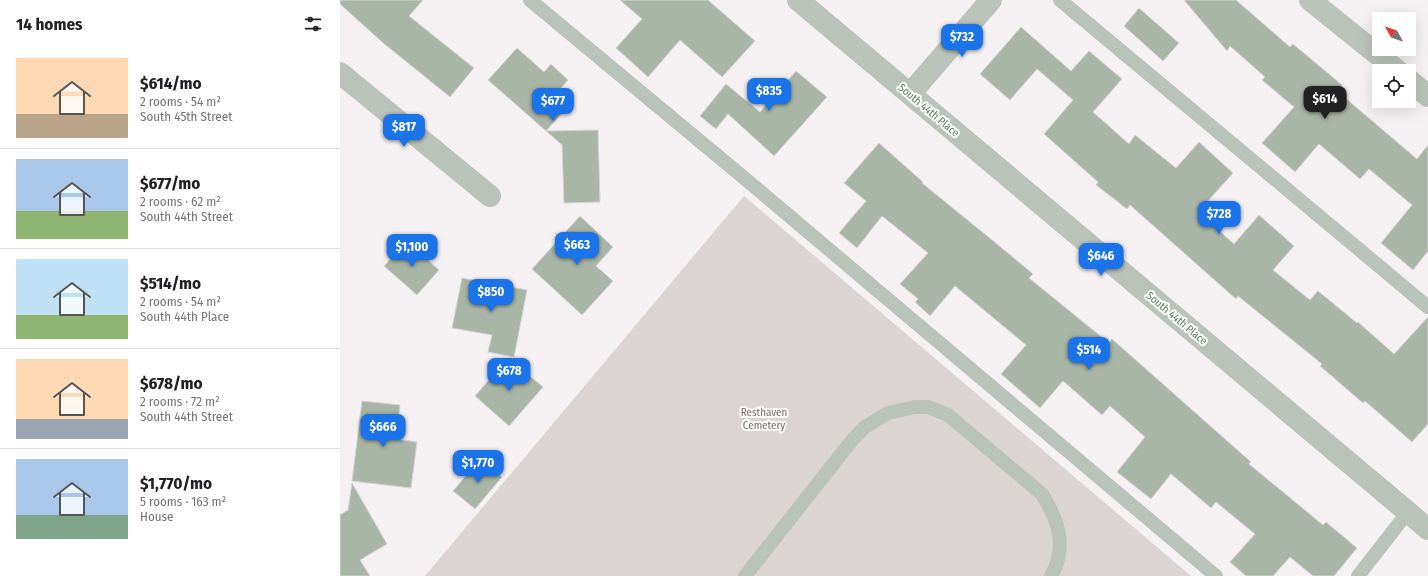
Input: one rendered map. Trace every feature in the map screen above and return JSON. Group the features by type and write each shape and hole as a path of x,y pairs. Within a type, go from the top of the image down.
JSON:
{"street":[{"name":"South 44th Place","path":"798,0 1408,512 1427,525"},
{"path":"910,94 990,0"},
{"path":"1310,0 1389,64"},
{"path":"340,73 490,196"},
{"path":"1416,86 1428,96"}],"lane":[{"path":"530,0 749,182 1216,576"},
{"path":"1060,0 1428,307"},
{"path":"745,576 853,439 865,426 888,413 915,407 928,407 948,414 1042,494 1051,508 1060,532 1059,557 1051,576"},
{"path":"1358,576 1408,512"}],"green space":[{"name":"Resthaven Cemetery","path":"744,196 1191,576 425,576"}],"building":[{"path":"340,0 423,0 409,16 474,68 450,97 382,42 340,4"},
{"path":"620,0 708,0 755,41 722,77 680,40 648,77 616,48 642,19"},
{"path":"1184,0 1236,0 1290,47 1293,44 1342,85 1337,91 1417,159 1428,145 1428,251 1413,270 1381,243 1412,205 1369,169 1360,179 1319,144 1295,172 1262,143 1294,107 1262,80 1265,77 1230,46 1227,51"},
{"path":"1139,8 1179,43 1163,61 1124,26"},
{"path":"1021,27 1071,71 1089,51 1122,79 1093,112 1129,144 1135,135 1176,168 1199,142 1233,173 1198,212 1234,244 1259,215 1294,246 1273,270 1310,300 1318,291 1357,323 1358,322 1394,354 1428,317 1428,424 1412,442 1365,401 1363,403 1320,366 1322,364 1238,296 1236,299 1130,205 1127,209 1096,185 1098,182 1044,134 1073,100 1037,69 1010,100 980,74"},
{"path":"517,48 544,72 551,64 568,80 560,89 573,101 546,131 488,80"},
{"path":"796,71 827,97 774,156 728,114 716,129 700,116 726,84 760,112"},
{"path":"598,130 600,202 564,203 562,145 546,131"},
{"path":"879,143 923,182 922,183 1033,274 1029,278 1109,343 1112,339 1251,462 1249,464 1323,525 1326,522 1357,548 1334,576 1313,576 1290,557 1273,576 1246,576 1230,562 1255,534 1216,502 1211,508 1171,474 1151,499 1117,472 1145,437 1110,406 1102,415 1063,381 1040,408 1001,374 1026,345 955,286 930,316 915,302 918,299 900,284 928,253 882,216 857,248 839,233 866,201 844,183"},
{"path":"580,216 613,247 596,266 613,281 582,315 532,269"},
{"path":"407,241 439,270 417,295 384,266"},
{"path":"462,278 527,290 514,357 488,352 492,335 452,328"},
{"path":"508,358 543,387 509,426 475,396"},
{"path":"362,401 400,405 396,439 417,442 411,488 352,481"},
{"path":"480,459 502,477 475,509 453,491"},
{"path":"352,483 387,544 360,560 370,576 340,576 340,515 348,510"}]}
